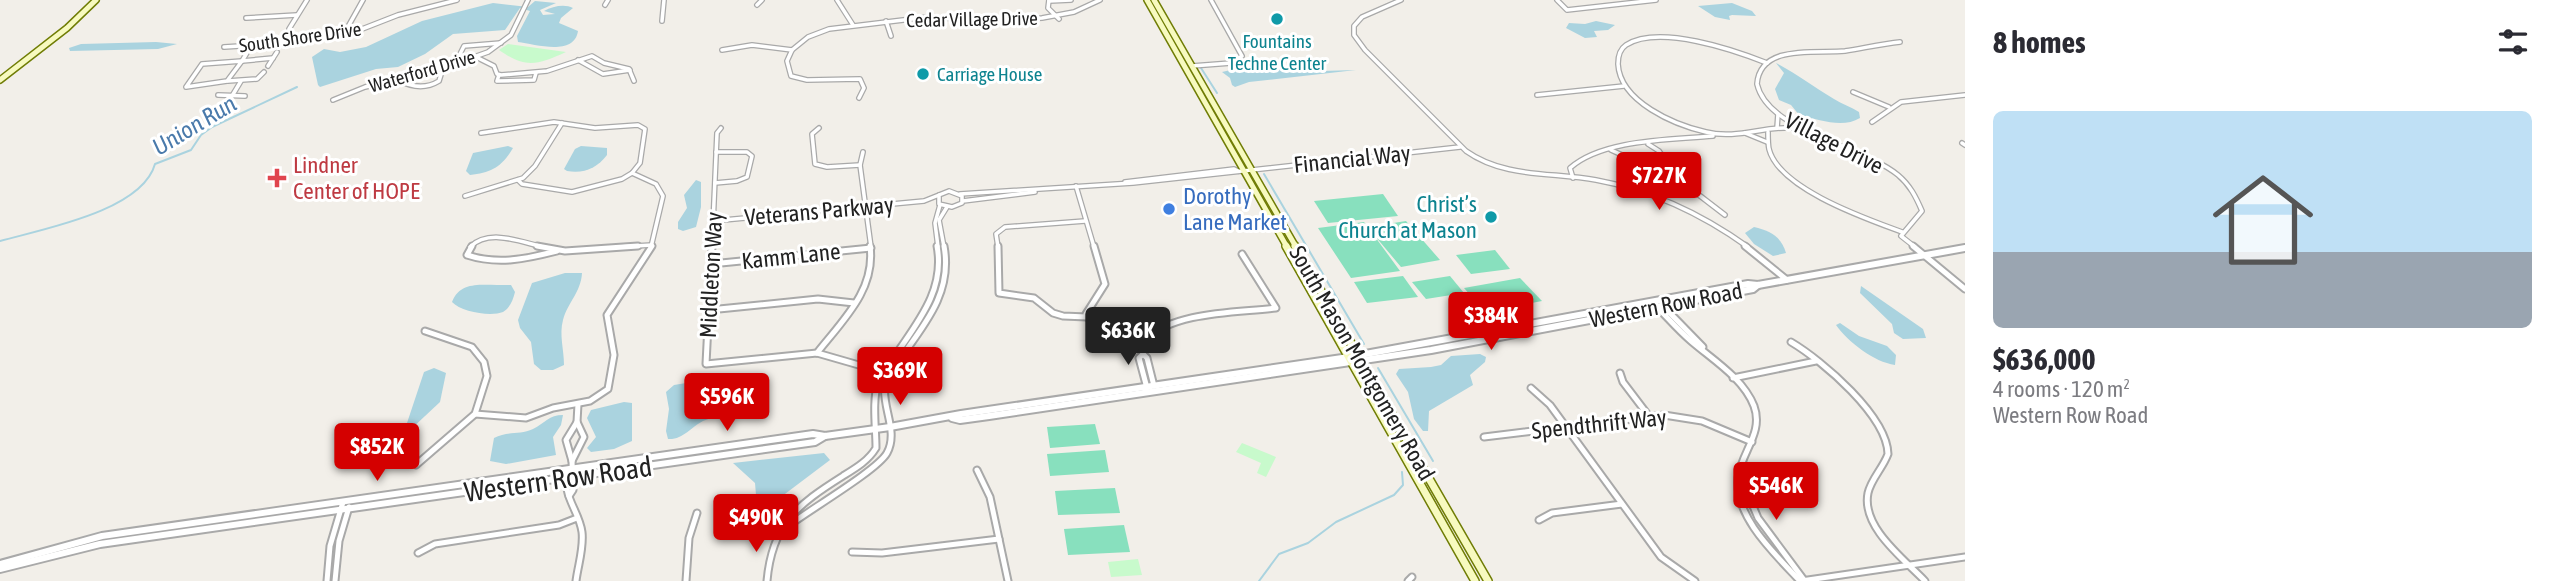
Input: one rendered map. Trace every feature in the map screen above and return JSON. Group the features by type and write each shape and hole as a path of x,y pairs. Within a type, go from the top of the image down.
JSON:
{"main road":[{"path":"0,83 17,72 16,70 94,0"},
{"name":"South Mason Montgomery Road","path":"1147,0 1244,170 1488,581"},
{"name":"South Mason Montgomery Road","path":"1154,0 1192,66 1244,170"},
{"name":"South Mason Montgomery Road","path":"1355,359 1475,581"}],"street":[{"path":"292,40 289,29 307,0"},
{"path":"345,33 363,0"},
{"path":"419,0 425,8"},
{"name":"South Shore Drive","path":"224,47 363,30 425,8 457,0"},
{"path":"605,5 608,0"},
{"path":"662,21 664,0"},
{"path":"757,5 762,0"},
{"path":"837,0 853,24"},
{"path":"1057,18 1048,8 1049,1 1071,0"},
{"name":"Cedar Village Drive","path":"792,50 814,34 853,24 939,16 995,21 1057,18 1100,0"},
{"path":"1192,66 1234,62 1242,56 1211,0"},
{"path":"1401,0 1362,17 1354,26 1354,36 1461,147 1480,160 1506,170 1626,187 1685,209 1739,241 1787,280"},
{"path":"1557,0 1567,10 1656,0"},
{"name":"Waterford Drive","path":"333,100 368,86 476,57 502,43 513,32 528,2"},
{"path":"246,18 298,15"},
{"path":"886,21 891,36"},
{"path":"1721,135 1700,130 1654,111 1625,86 1620,74 1619,52 1626,45 1642,41 1690,38 1766,63 1788,54 1842,51 1900,42"},
{"path":"455,64 464,46 502,43"},
{"path":"227,81 252,45"},
{"path":"722,50 752,45 792,50 787,61 791,76 807,80 860,79 864,88 859,98"},
{"path":"268,66 277,52"},
{"path":"476,57 495,67 499,75 497,80 504,82 534,80 537,72 592,55 604,63 630,70"},
{"path":"264,72 257,79 186,87 202,64 273,58"},
{"path":"578,59 600,74 630,70"},
{"name":"Village Drive","path":"1766,63 1758,75 1756,85 1763,99 1778,114 1802,128 1863,153 1901,180 1914,195 1922,211 1916,222 1902,232"},
{"path":"398,80 405,85 433,85 439,81 443,68"},
{"path":"630,70 634,81"},
{"path":"232,96 242,80"},
{"path":"1537,94 1625,86"},
{"path":"1853,92 1890,108"},
{"path":"1872,122 1890,108 1906,101 1964,94"},
{"path":"218,96 245,96"},
{"path":"1777,128 1778,114"},
{"path":"481,133 563,122 595,128 631,125 642,127 646,133 642,159 632,173 622,179 572,192 522,184 518,180"},
{"path":"464,196 518,180 535,166 563,122"},
{"name":"Middleton Way","path":"721,128 717,134 706,364 817,352 887,373"},
{"path":"819,128 812,134 815,164 827,167 860,165"},
{"path":"1573,178 1570,168 1575,161 1588,154 1647,144 1768,132 1777,128 1802,128"},
{"path":"1768,132 1767,142 1781,167 1808,189 1835,205 1902,232 1903,239 1965,289"},
{"path":"1745,133 1767,142"},
{"path":"1647,144 1664,156 1666,161 1663,173"},
{"name":"Financial Way","path":"1044,189 1235,173 1461,147"},
{"path":"1610,150 1691,188 1725,215"},
{"path":"715,183 744,179 749,177 752,170 752,156 747,152 716,152"},
{"path":"817,352 855,303 869,280 872,265 860,165 863,152"},
{"path":"475,414 522,418 553,408 595,400 609,386 614,355 607,315 652,245 663,196 656,184 632,173"},
{"path":"1076,186 1105,284 1086,314 1087,317"},
{"path":"767,581 769,556 777,535 794,509 870,458 877,444 876,394 887,373 927,321 940,298 946,258 939,220 947,207 959,205 963,201 1044,189"},
{"name":"Veterans Parkway","path":"713,220 924,201 949,191 960,194 1044,189"},
{"path":"960,194 963,201"},
{"path":"939,195 937,200 940,205 934,227 942,279"},
{"name":"Veterans Parkway","path":"924,201 947,207"},
{"path":"1085,221 1004,227 996,234 1000,261 999,293 1034,298 1053,313 1087,317 1143,340"},
{"path":"557,251 519,239 500,238 477,242 467,251 467,255 475,259 499,262 518,261 557,251 652,245"},
{"name":"Kamm Lane","path":"711,264 871,248"},
{"name":"Western Row Road","path":"0,566 102,536 347,501 815,442 825,436 951,418 961,414 1355,359 1753,289 1758,285 1965,248"},
{"path":"1151,388 1139,358 1143,354 1143,340 1147,334 1166,324 1276,308 1242,254"},
{"path":"709,310 818,299 855,303"},
{"path":"1657,304 1749,396 1756,412 1757,428 1743,466 1750,499 1758,518 1803,581 1965,557"},
{"path":"416,465 475,414 487,376 480,355 466,344 425,331"},
{"path":"1791,342 1817,361 1873,417 1887,438 1889,456 1870,486 1867,504 1875,523 1926,581"},
{"path":"1733,378 1817,361"},
{"path":"777,535 799,516 882,459 890,446 884,391 887,373"},
{"path":"1620,373 1627,388 1649,416"},
{"path":"1531,388 1545,398 1661,556 1679,572 1695,581"},
{"path":"569,496 573,490 572,461 565,442 577,422 578,404"},
{"name":"Spendthrift Way","path":"1484,437 1649,416 1692,418 1752,442"},
{"path":"572,461 584,437 577,422"},
{"path":"977,470 990,497 1008,581"},
{"name":"Western Row Road","path":"0,566 100,544 565,478 572,473"},
{"path":"565,478 565,492 569,496 570,507 582,536 576,581"},
{"path":"327,581 330,545 347,501"},
{"path":"1539,520 1547,513 1622,503"},
{"path":"335,581 344,509"},
{"path":"686,581 689,538 696,513"},
{"path":"418,553 435,544 559,525 576,518"},
{"path":"852,552 882,553 999,539"}],"green space":[{"path":"508,44 566,52 539,62 524,62 499,50"},
{"path":"1383,194 1398,216 1328,223 1314,201"},
{"path":"1406,221 1440,260 1401,267 1370,230 1400,271 1351,278 1318,228 1364,222 1368,227"},
{"path":"1495,250 1510,269 1471,274 1456,255"},
{"path":"1403,276 1418,297 1367,303 1354,282"},
{"path":"1450,276 1464,293 1426,299 1412,282"},
{"path":"1520,278 1542,301 1485,312 1464,288"},
{"path":"1095,424 1100,444 1050,448 1047,427"},
{"path":"1242,443 1276,457 1266,477 1257,473 1261,463 1236,452"},
{"path":"1105,450 1109,472 1050,476 1047,454"},
{"path":"1115,488 1120,513 1058,515 1055,491"},
{"path":"1124,525 1130,552 1068,555 1064,529"},
{"path":"1138,559 1142,575 1111,577 1108,562"}],"water":[{"path":"535,1 556,3 540,10 543,15 555,14 544,11 555,7 573,8 559,23 578,31 575,39 569,44 553,47 518,42 517,36 530,11 520,8 505,30 453,34 425,54 398,67 376,69 320,87 318,85 312,57 324,49 340,52 366,47 422,21 493,3 528,7"},
{"path":"1732,3 1752,11 1756,16 1732,15 1729,16 1730,20 1715,17 1698,6"},
{"path":"1596,21 1615,25 1608,30 1594,31 1597,37 1585,38 1566,28 1569,23 1585,24"},
{"path":"81,44 177,44 158,49 70,51 69,48"},
{"path":"1776,63 1859,112 1860,118 1838,123 1800,116 1791,105 1779,100 1775,89 1784,73"},
{"path":"1239,68 1276,68 1287,72 1356,70 1249,82 1235,87 1230,78 1222,72"},
{"path":"508,146 513,148 495,168 470,175 466,171 473,153"},
{"path":"581,146 607,148 607,155 590,169 567,171 564,169 575,149"},
{"path":"696,180 701,182 701,207 696,227 683,231 678,229 678,222 687,208 684,195"},
{"path":"1754,227 1774,235 1786,253 1773,256 1754,244 1745,233"},
{"path":"565,273 582,273 562,326 564,365 553,370 541,370 534,364 531,342 520,328 518,320 532,283"},
{"path":"477,285 511,285 515,292 511,304 503,312 476,313 452,302 465,288"},
{"path":"1861,286 1923,329 1926,338 1903,339 1894,333 1892,324 1860,293"},
{"path":"1840,323 1859,336 1887,346 1896,355 1895,365 1879,360 1854,344 1836,325"},
{"path":"1480,354 1486,357 1485,362 1470,375 1473,385 1429,411 1428,431 1423,431 1414,419 1408,392 1396,374 1399,369 1431,367 1441,365 1451,356"},
{"path":"434,368 446,373 440,402 409,431 406,426 424,372"},
{"path":"695,383 719,394 745,398 747,405 737,411 703,421 683,435 668,439 666,431 669,409 666,392 674,385"},
{"path":"624,402 632,403 632,441 614,449 591,452 587,448 596,437 587,418 591,410"},
{"path":"563,415 561,425 553,437 556,455 506,464 490,461 494,438 528,431 551,418"},
{"path":"824,453 830,460 765,509 762,517 757,507 755,483 733,463"}],"waterway":[{"path":"1201,68 1217,93"},
{"name":"Union Run","path":"0,241 65,224 112,206 146,180 155,164 191,150 201,135 212,127 297,87"},
{"path":"1264,174 1364,344"},
{"path":"1378,368 1433,461"},
{"path":"1259,581 1279,554 1308,543 1336,522 1394,495 1403,485 1402,472"}],"place":[{"name":"Fountains Techne Center","path":"1277,19"},
{"name":"Carriage House","path":"923,74"},
{"name":"Lindner Center of HOPE","path":"277,178"},
{"name":"Dorothy Lane Market","path":"1169,209"},
{"name":"Christ’s Church at Mason","path":"1491,217"}]}
